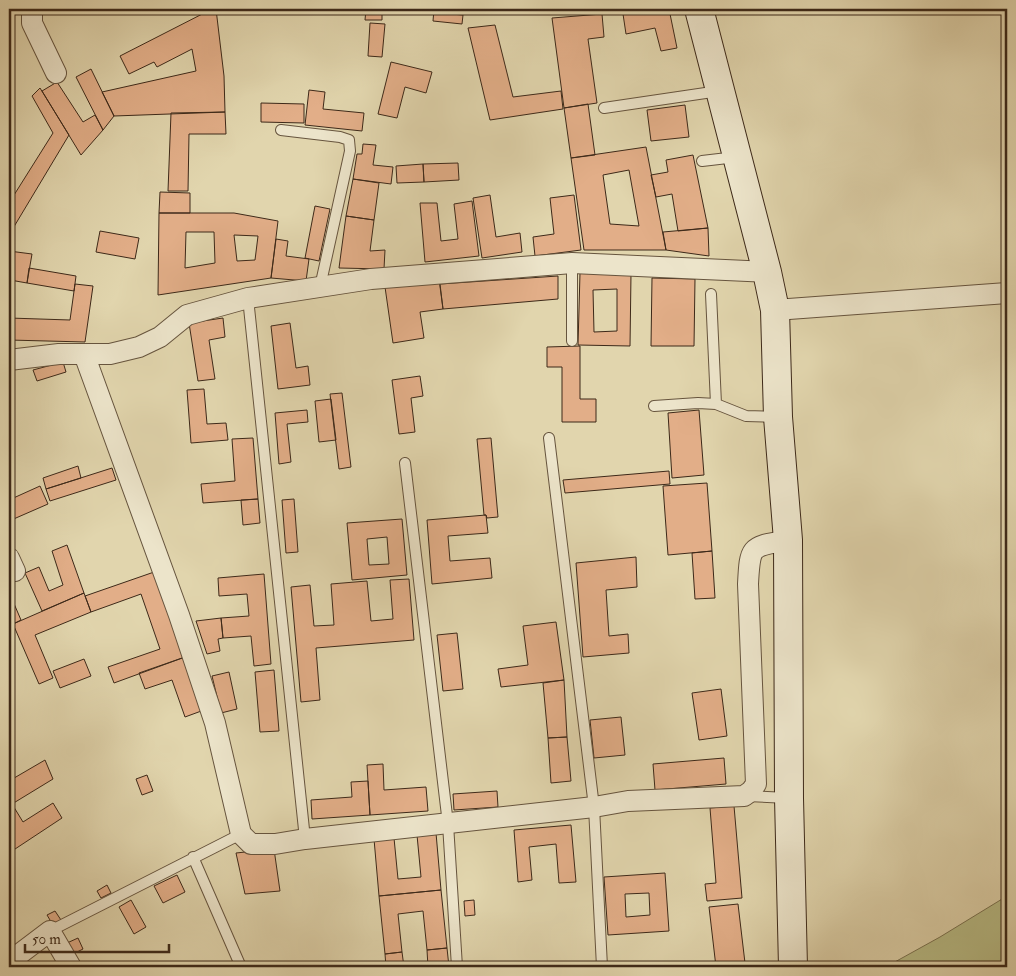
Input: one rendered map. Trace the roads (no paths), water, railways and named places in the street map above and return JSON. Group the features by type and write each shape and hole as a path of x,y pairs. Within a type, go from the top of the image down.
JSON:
{"main road":[{"path":"699,9 738,157 775,310 778,417 788,540 789,798 794,967"}],"street":[{"path":"32,9 32,23 56,73"},
{"path":"9,360 59,354 110,354 139,346 160,337 187,315 248,298 371,279 572,263 767,272"},
{"path":"775,310 1007,293"},
{"path":"84,354 215,723 241,834 251,844 275,844 594,807 628,801 744,796 752,791 756,784 748,584 750,557 754,550 760,546 788,540"},
{"path":"9,962 50,930 71,967"}],"lane":[{"path":"604,108 720,90"},
{"path":"281,130 340,137 349,140 350,151 320,287"},
{"path":"702,161 738,157"},
{"path":"572,263 572,341"},
{"path":"711,294 716,404"},
{"path":"248,298 306,839"},
{"path":"654,406 698,403 716,404 746,416 778,417"},
{"path":"549,438 594,807 602,967"},
{"path":"405,463 448,824 457,967"},
{"path":"744,796 789,798"},
{"path":"50,930 241,834"},
{"path":"192,858 241,967"}]}
